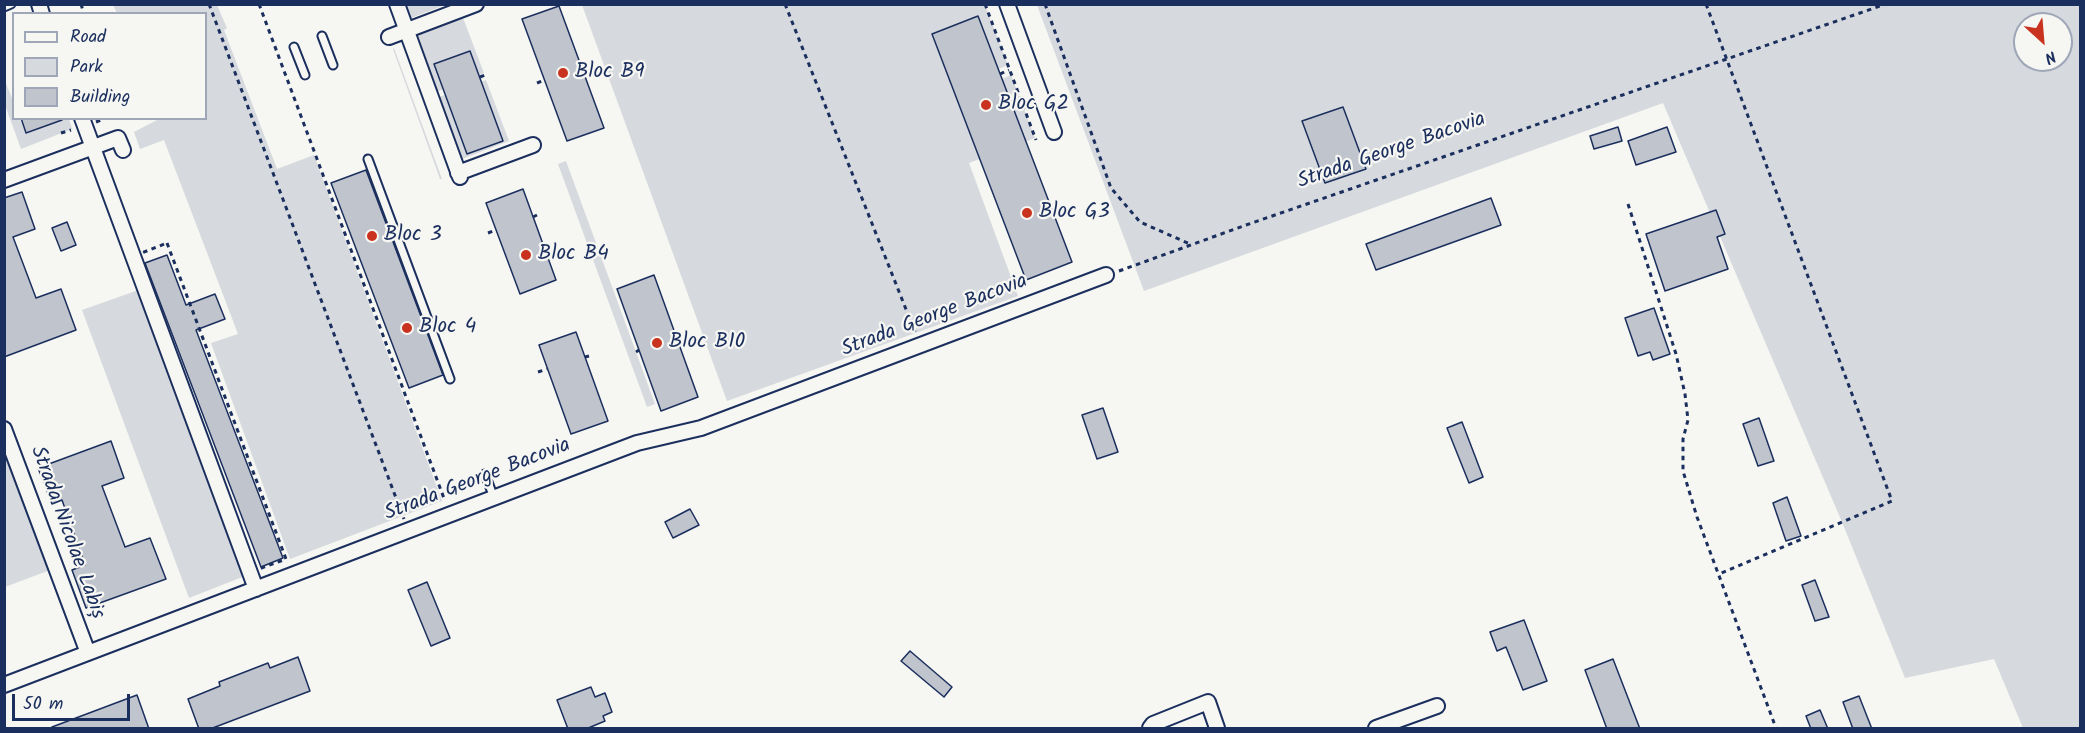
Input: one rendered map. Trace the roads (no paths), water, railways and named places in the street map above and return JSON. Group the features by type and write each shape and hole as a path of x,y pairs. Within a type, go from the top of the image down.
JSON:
{"street":[{"path":"397,4 459,175 533,145"},
{"path":"389,37 476,4"},
{"path":"1007,4 1054,132"},
{"path":"77,124 92,147 256,589"},
{"path":"4,180 118,138 123,150"},
{"name":"Strada George Bacovia","path":"4,685 637,443 701,428 1106,275"},
{"name":"Strada Nicolae Labiș","path":"4,429 88,653"},
{"path":"1150,729 1153,724 1208,702 1217,729"},
{"path":"1376,729 1437,706"}],"lane":[{"path":"4,7 11,4"},
{"path":"322,36 333,65"},
{"path":"294,48 305,75"},
{"path":"368,159 450,379"},
{"path":"485,474 494,498"}],"place":[{"name":"Bloc B9","path":"563,73"},
{"name":"Bloc G2","path":"986,105"},
{"name":"Bloc G3","path":"1027,213"},
{"name":"Bloc 3","path":"372,236"},
{"name":"Bloc B4","path":"526,255"},
{"name":"Bloc 4","path":"407,328"},
{"name":"Bloc B10","path":"657,343"}]}
